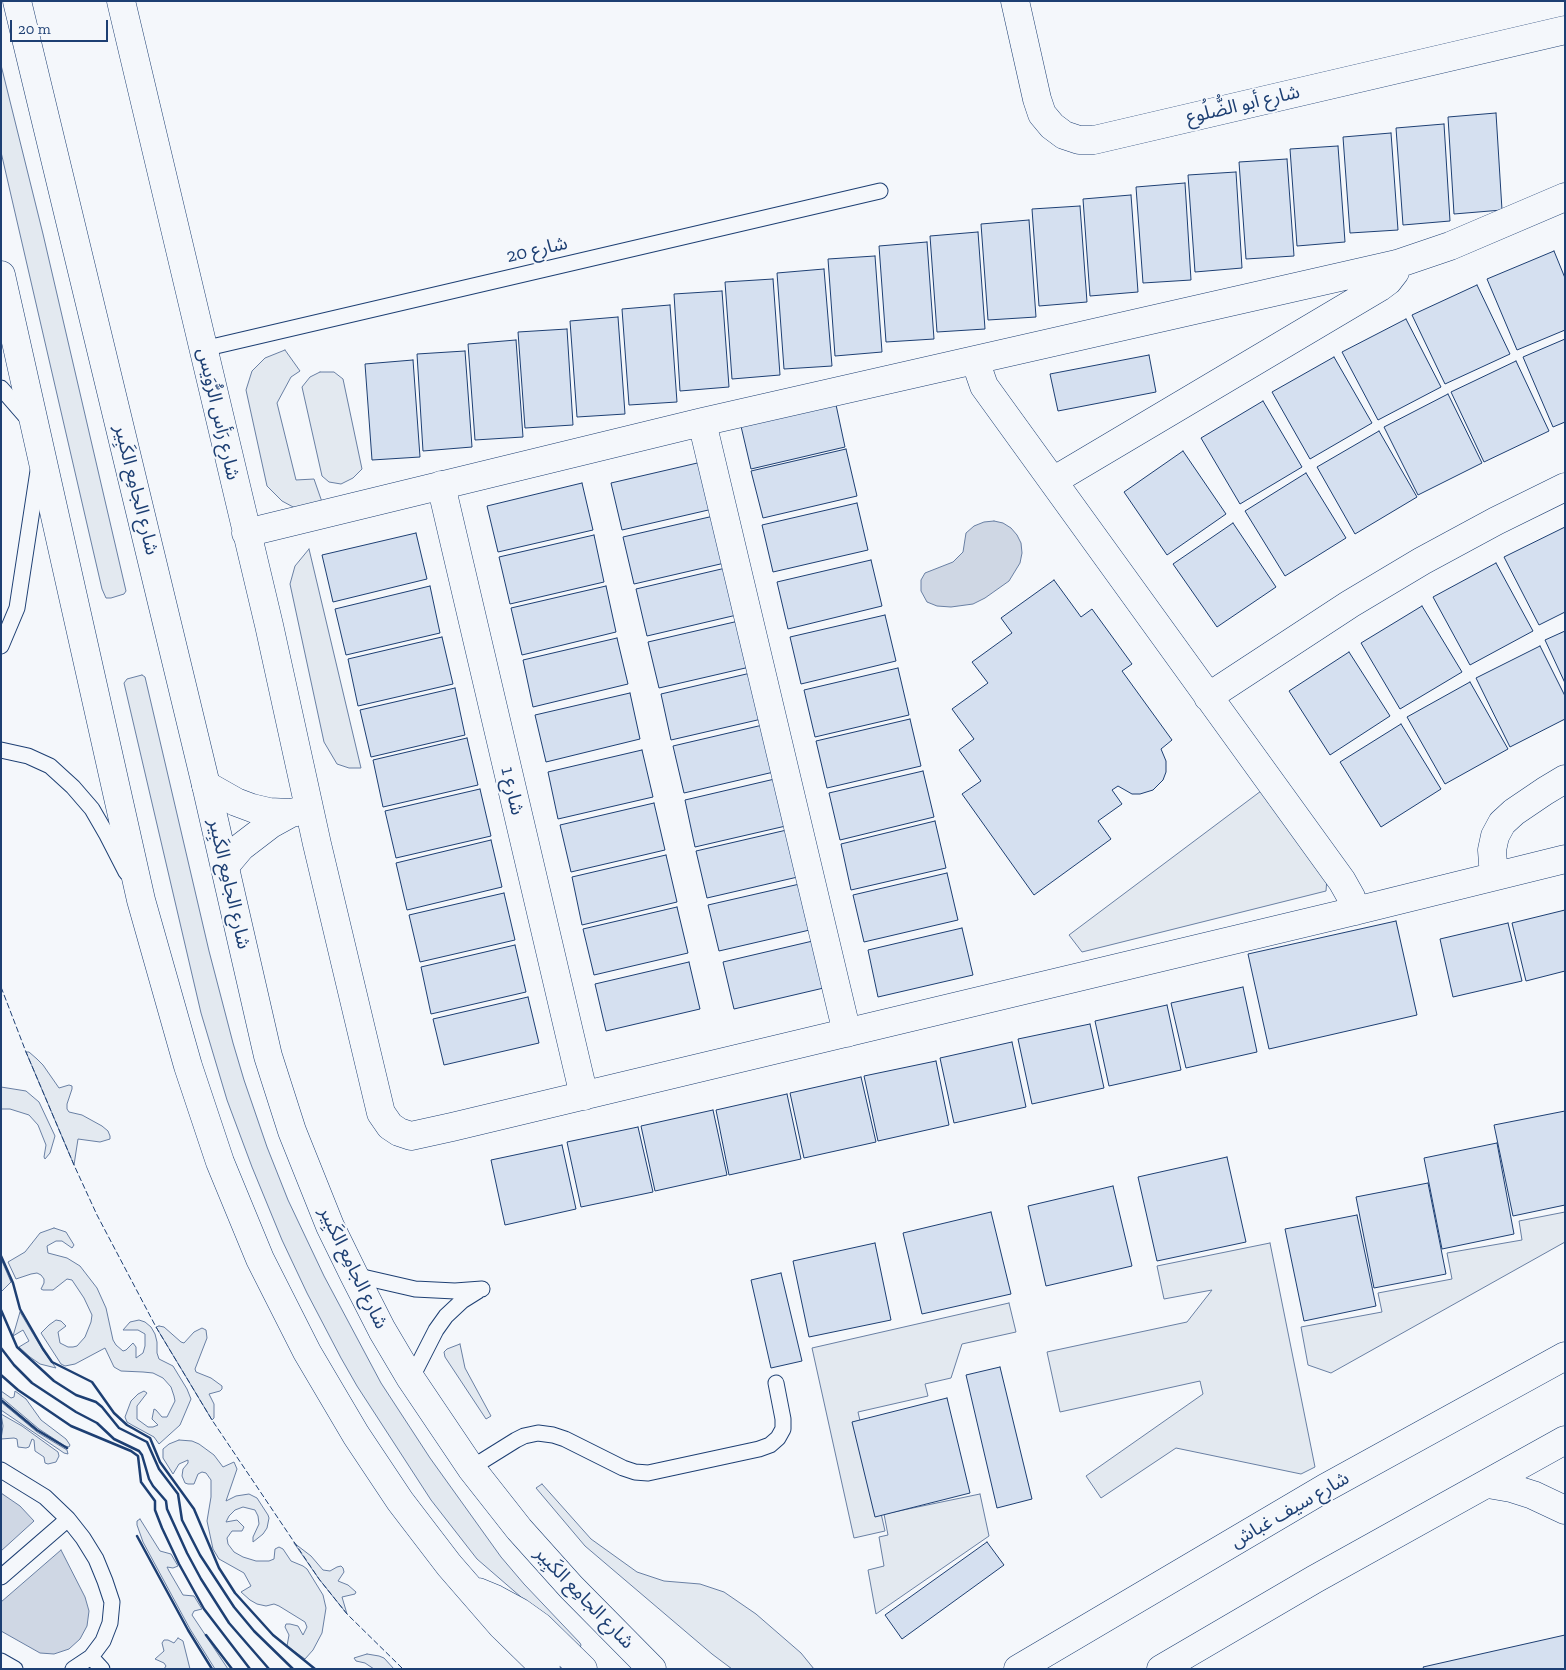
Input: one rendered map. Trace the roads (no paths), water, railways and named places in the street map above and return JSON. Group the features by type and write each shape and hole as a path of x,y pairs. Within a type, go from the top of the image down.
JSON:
{"street":[{"name":"شارع الجامِع الكَبِير","path":"17,1 206,785 268,1056 292,1131 330,1226 382,1330 411,1379 471,1468 519,1529 571,1587 652,1666"},
{"name":"شارع رَأس الرُّوَيس","path":"121,1 269,625 300,811 381,1112 390,1126 399,1132 411,1136 584,1096 1565,860"},
{"name":"شارع أبو الضُّلُوع","path":"1015,1 1042,114 1058,131 1079,140 1094,140 1565,30"},
{"path":"246,532 702,422 1397,264 1450,246 1565,197"},
{"path":"1053,481 1380,287 1395,272 1397,264"},
{"path":"1,275 141,900 191,1074 220,1162 260,1259 307,1352 356,1435 400,1501 449,1565 502,1626 546,1669"},
{"path":"975,360 984,386 1342,881 1351,897 1355,911"},
{"path":"702,422 848,1033"},
{"name":"شارع 1","path":"440,486 584,1096"},
{"path":"1208,697 1286,644 1374,590 1496,521 1565,487"},
{"path":"1497,875 1493,864 1492,850 1495,836 1502,823 1514,812 1565,779"},
{"path":"206,785 236,802 252,808 269,812 300,811"},
{"path":"225,866 241,847 271,824 300,811"},
{"name":"شارع سيف غباش","path":"1018,1669 1325,1488 1565,1356"},
{"path":"1161,1669 1315,1579 1565,1440"},
{"path":"1488,1484 1511,1488 1533,1495 1565,1510"},
{"path":"470,1589 495,1599 519,1612 540,1627 583,1669"}],"lane":[{"name":"شارع 20","path":"203,349 880,190"},
{"path":"1,388 20,408 39,440 17,608 1,646"},
{"path":"1,750 28,756 50,766 73,787 92,809 141,900"},
{"path":"354,1275 415,1289 455,1291 482,1289 462,1301 446,1316 436,1330 411,1379"},
{"path":"471,1468 516,1440 538,1433 565,1439 623,1468 648,1473 770,1445 778,1438 782,1429 783,1419 776,1383"},
{"path":"1,1470 45,1497 68,1519 96,1559 105,1581 112,1602 110,1623 103,1641 91,1657 73,1669"},
{"path":"1,1577 68,1519"},
{"path":"91,1657 102,1669"},
{"path":"1,1661 15,1669"}]}
